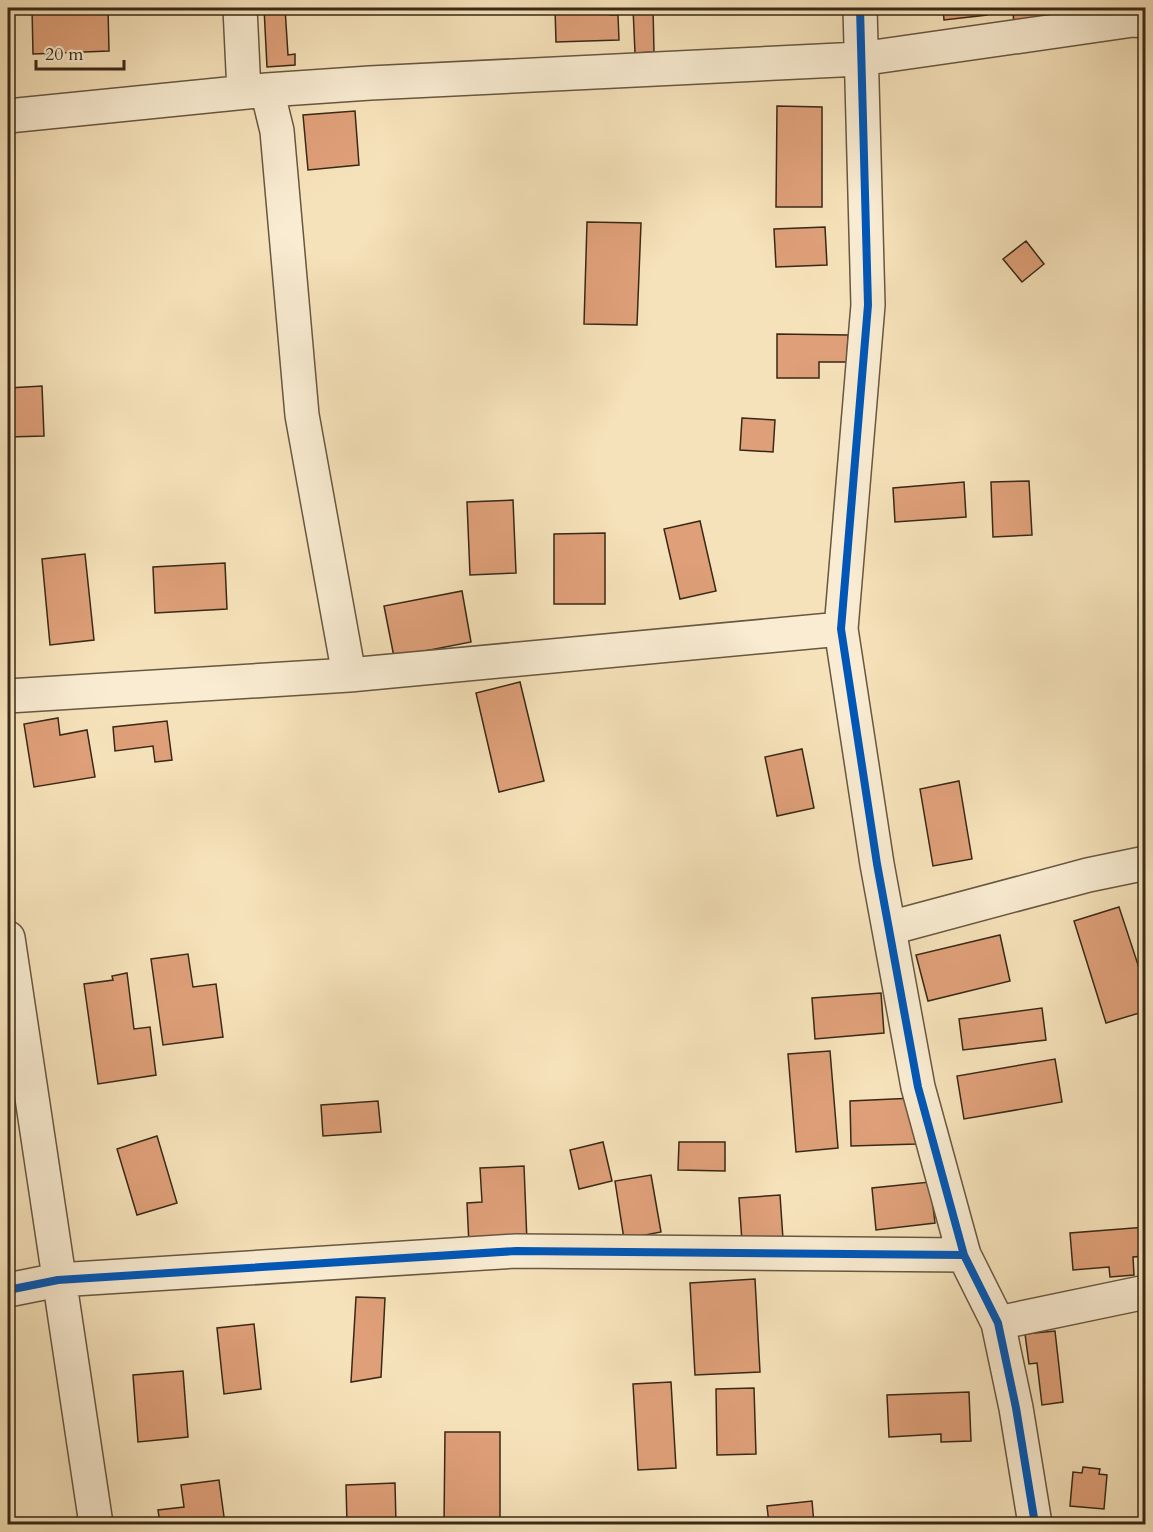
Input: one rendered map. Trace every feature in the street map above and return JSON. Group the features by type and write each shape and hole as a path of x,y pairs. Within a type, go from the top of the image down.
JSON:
{"street":[{"path":"240,8 256,91 277,131 302,415 349,675"},
{"path":"860,8 868,305 842,629 877,864 918,1087 964,1255 998,1323 1016,1408 1035,1524"},
{"path":"8,116 256,91 860,59 1133,20 1146,21"},
{"path":"8,696 349,675 842,629"},
{"path":"890,928 1088,875 1146,863"},
{"path":"8,938 96,1524"},
{"path":"8,1290 58,1280 516,1251 964,1255"},
{"path":"998,1323 1146,1292"}],"building":[{"path":"32,8 108,8 109,51 33,54"},
{"path":"264,8 285,8 288,55 295,54 295,65 267,67"},
{"path":"555,8 609,8 610,15 618,15 619,40 556,42"},
{"path":"633,8 653,8 654,52 635,53"},
{"path":"943,8 986,8 987,15 944,20"},
{"path":"1013,8 1065,8 1066,27 1014,29"},
{"path":"777,106 822,107 822,207 776,207"},
{"path":"355,111 359,165 308,170 303,115"},
{"path":"587,222 641,223 637,325 584,324"},
{"path":"825,227 827,265 776,267 774,229"},
{"path":"1026,241 1044,264 1022,282 1003,259"},
{"path":"777,334 848,335 847,362 819,362 819,378 777,378"},
{"path":"42,386 44,436 8,437 8,388"},
{"path":"742,418 775,420 773,452 740,450"},
{"path":"1029,481 1032,535 993,537 991,482"},
{"path":"964,482 966,517 895,522 893,488"},
{"path":"513,500 516,573 470,575 467,502"},
{"path":"700,521 716,591 680,599 664,529"},
{"path":"605,533 605,604 554,604 554,534"},
{"path":"85,554 94,640 50,645 42,559"},
{"path":"225,563 227,609 155,613 153,567"},
{"path":"462,591 471,642 394,657 384,606"},
{"path":"520,682 544,781 499,792 476,693"},
{"path":"58,718 60,735 87,730 95,777 34,787 24,724"},
{"path":"167,721 172,760 155,762 153,746 115,751 113,727"},
{"path":"802,749 814,808 777,816 765,757"},
{"path":"959,781 972,859 933,866 920,789"},
{"path":"1119,907 1146,989 1146,1011 1106,1023 1074,921"},
{"path":"1000,935 1010,981 928,1001 916,955"},
{"path":"188,954 193,987 216,984 223,1037 163,1045 151,959"},
{"path":"127,973 134,1029 150,1027 156,1075 98,1084 84,984 113,980 112,976"},
{"path":"881,993 884,1033 815,1039 812,998"},
{"path":"1042,1008 1046,1040 963,1050 959,1019"},
{"path":"830,1051 838,1148 796,1152 788,1054"},
{"path":"1055,1059 1062,1102 964,1119 957,1076"},
{"path":"914,1098 916,1144 851,1146 850,1101"},
{"path":"378,1101 381,1132 323,1136 321,1105"},
{"path":"157,1136 177,1203 137,1215 117,1149"},
{"path":"603,1142 612,1181 579,1189 570,1150"},
{"path":"679,1142 725,1142 725,1171 678,1170"},
{"path":"524,1166 527,1242 469,1245 467,1203 482,1202 480,1168"},
{"path":"651,1175 661,1232 624,1239 615,1181"},
{"path":"930,1182 935,1223 876,1230 872,1188"},
{"path":"780,1195 783,1239 742,1242 739,1198"},
{"path":"1146,1227 1146,1256 1133,1257 1134,1275 1110,1277 1109,1267 1073,1270 1070,1233"},
{"path":"755,1279 760,1372 695,1375 690,1283"},
{"path":"356,1297 385,1298 381,1377 351,1382"},
{"path":"254,1324 261,1389 224,1394 217,1328"},
{"path":"1055,1331 1063,1402 1042,1405 1037,1363 1029,1364 1025,1334"},
{"path":"183,1371 188,1437 138,1442 133,1375"},
{"path":"671,1382 676,1468 638,1470 633,1384"},
{"path":"754,1388 756,1454 717,1455 716,1389"},
{"path":"969,1392 971,1441 941,1442 941,1434 889,1437 887,1395"},
{"path":"445,1432 500,1432 500,1524 444,1524"},
{"path":"1083,1467 1100,1469 1099,1474 1107,1475 1104,1509 1070,1506 1073,1472 1082,1473"},
{"path":"219,1480 225,1524 160,1524 158,1510 184,1507 181,1485"},
{"path":"395,1483 396,1524 347,1524 346,1485"},
{"path":"812,1501 814,1524 769,1524 767,1506"}],"cycle path":[{"path":"860,8 868,305 841,629 877,864 918,1087 964,1255"},
{"path":"8,1290 58,1280 516,1251 964,1255 998,1323 1016,1408 1035,1524"}]}
